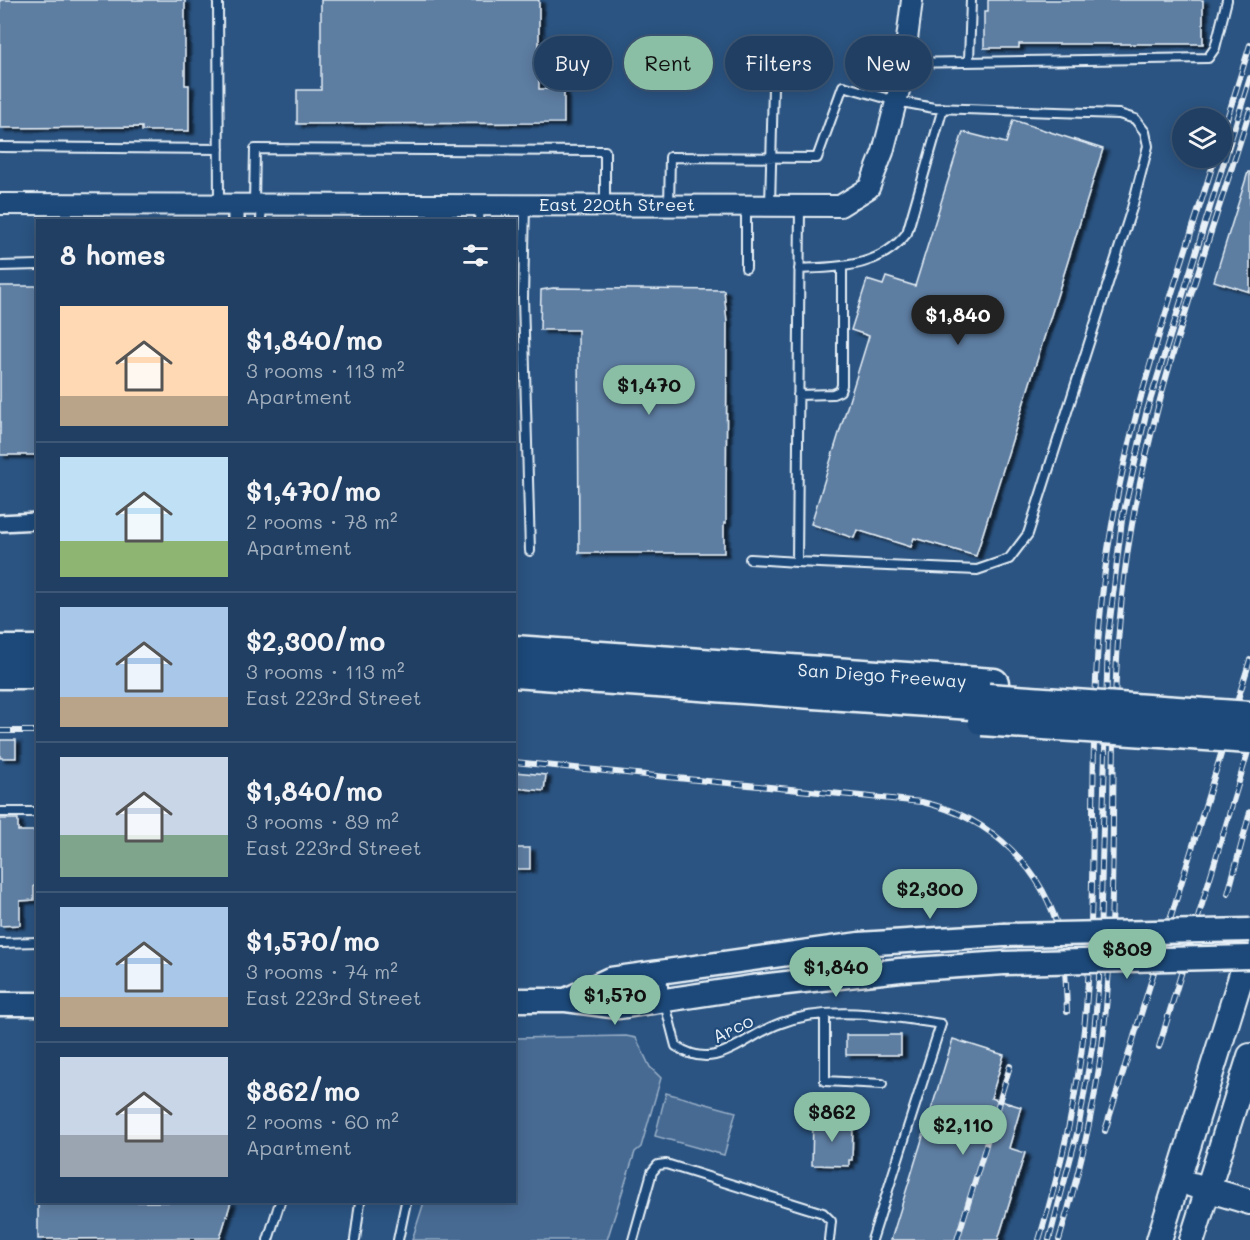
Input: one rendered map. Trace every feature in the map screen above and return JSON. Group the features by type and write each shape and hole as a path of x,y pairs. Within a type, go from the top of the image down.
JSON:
{"highway":[{"path":"0,635 36,635"},
{"path":"0,650 36,650"},
{"name":"San Diego Freeway","path":"516,650 988,702 1250,739"},
{"path":"0,659 36,659"},
{"path":"516,664 988,702 1250,726"},
{"path":"516,673 1250,716"},
{"path":"0,674 36,674"},
{"name":"San Diego Freeway","path":"516,688 988,702 1250,702"}],"main road":[{"path":"566,1000 610,979 859,944 1002,935 1250,930"},
{"path":"1160,1240 1176,1180 1250,948"},
{"path":"516,1000 566,1000 619,1007 900,970 1004,963 1250,957"},
{"path":"0,1004 36,1004"},
{"path":"1192,1240 1250,1056"},
{"path":"1176,1180 1250,1202"}],"street":[{"path":"907,36 912,0"},
{"path":"896,101 898,90"},
{"name":"East 220th Street","path":"0,204 480,212 525,205 840,206 869,188 883,152 896,101"},
{"path":"0,523 36,521"}],"lane":[{"path":"218,0 219,148 245,209"},
{"path":"969,62 970,0"},
{"path":"932,63 1208,57 1215,48 1227,0"},
{"path":"669,205 670,157 817,158 843,86 896,101 943,108 1119,114 1135,119 1145,132 1148,146 1132,208 1028,534 1009,559 977,570 750,559"},
{"path":"770,205 772,90"},
{"path":"799,269 855,266 874,260 896,247 907,232 943,108"},
{"path":"0,147 219,148"},
{"path":"245,209 255,149 605,151 605,205"},
{"path":"525,205 523,298 530,551"},
{"path":"746,206 746,268"},
{"path":"797,562 800,206"},
{"path":"0,266 36,265"},
{"path":"798,395 832,394 840,391 842,385 842,267"},
{"path":"0,813 36,812"},
{"path":"0,943 36,942"},
{"name":"Arco","path":"662,972 664,1000 676,1046 687,1054 703,1058 721,1054 780,1023 825,1015 899,1017 941,1024 872,1240"},
{"path":"825,1015 825,1080 882,1084"},
{"path":"633,1240 652,1172 658,1165 666,1164 823,1213 831,1221 829,1240"},
{"path":"268,1240 280,1203"},
{"path":"355,1240 360,1203"},
{"path":"398,1240 406,1203"}],"shaded area":[{"path":"626,1036 636,1038 650,1067 661,1078 641,1147 635,1152 607,1240 412,1240 424,1203 516,1203 516,1038"},
{"path":"666,1093 736,1112 724,1155 655,1136"}],"building":[{"path":"0,0 185,0 185,85 189,85 189,131 142,131 142,127 0,128"},
{"path":"321,0 539,0 539,36 534,36 534,90 564,90 564,123 297,124 297,90 321,90"},
{"path":"988,0 1203,0 1203,44 1019,44 1019,48 984,48 984,12 988,12"},
{"path":"1013,120 1103,149 976,556 914,538 911,547 857,530 854,538 811,524 869,336 851,330 867,280 883,285 886,277 915,286 963,132 1006,143"},
{"path":"1248,172 1250,172 1250,292 1214,281"},
{"path":"0,286 36,286 36,455 0,455"},
{"path":"553,288 724,290 727,323 724,553 579,553 578,330 540,330 541,290"},
{"path":"0,740 16,740 16,758 0,758"},
{"path":"516,772 546,775 544,791 516,788"},
{"path":"0,819 18,819 18,831 36,831 34,900 20,901 20,925 0,926"},
{"path":"516,848 530,848 530,869 516,869"},
{"path":"846,1035 901,1035 901,1055 846,1055"},
{"path":"953,1039 1004,1055 991,1098 1021,1107 1009,1148 1025,1153 998,1240 891,1240"},
{"path":"813,1119 849,1120 849,1127 853,1127 852,1160 849,1160 849,1166 812,1165"},
{"path":"38,1203 231,1203 220,1238 38,1239"}],"railway":[{"path":"1230,108 1250,45"},
{"path":"1049,1240 1078,1130 1093,1042 1099,979 1108,637 1122,520 1146,414 1250,78"},
{"path":"1059,1240 1088,1131 1105,1019 1111,914 1115,702 1122,596 1130,534 1142,472 1174,350 1250,110"},
{"path":"1039,1240 1067,1136 1084,1029 1091,921 1095,705 1102,597 1109,540 1132,429 1147,374 1212,168"},
{"path":"1105,1131 1250,660"},
{"path":"0,731 36,731"},
{"path":"1159,1047 1250,745"},
{"path":"516,762 922,802 947,809 992,833 1028,869 1042,890 1061,939 1067,1012"},
{"path":"1228,894 1250,812"},
{"path":"957,1240 1010,1066"}]}
